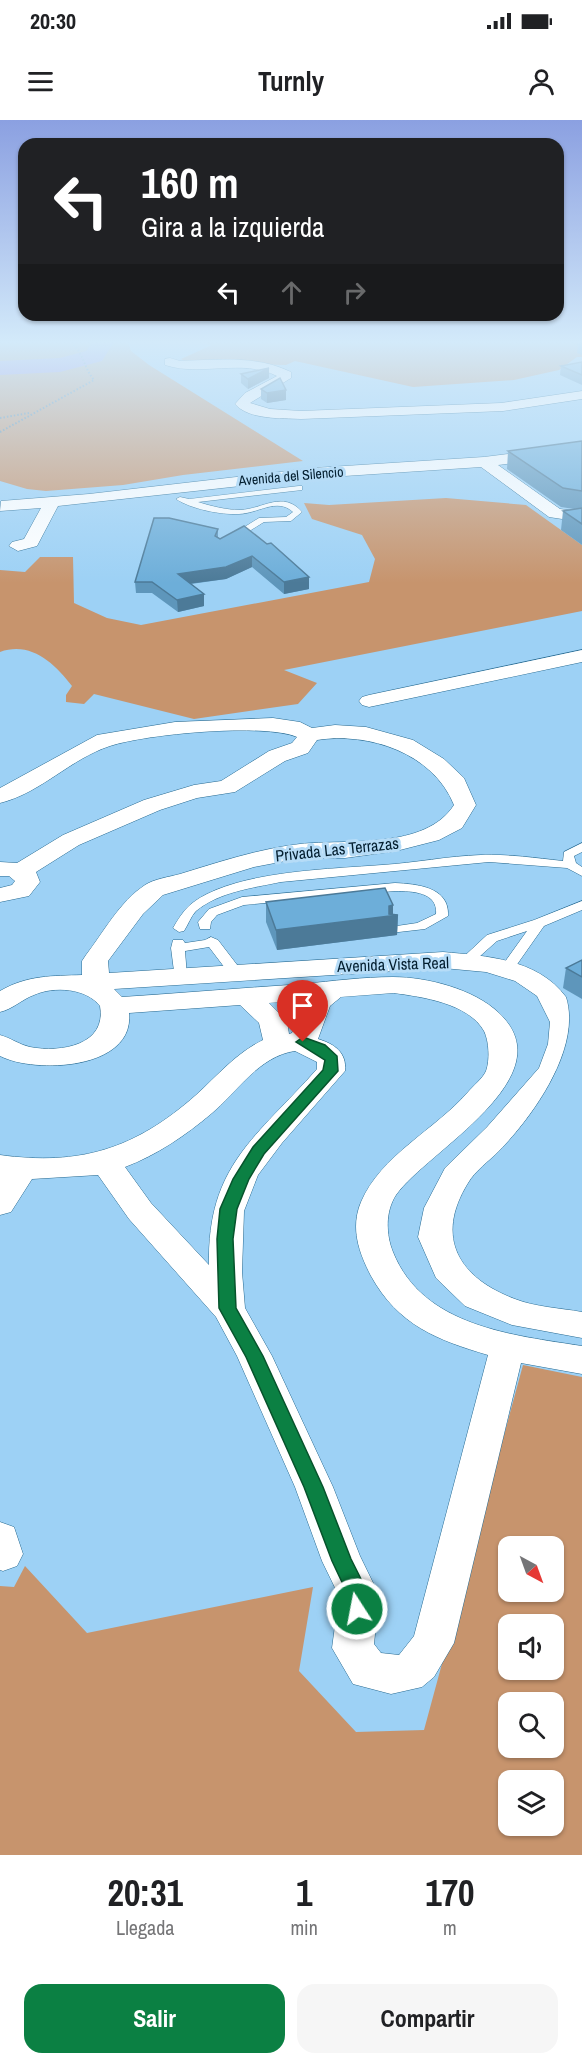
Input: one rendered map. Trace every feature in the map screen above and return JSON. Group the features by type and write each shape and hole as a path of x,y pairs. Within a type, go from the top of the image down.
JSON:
{"street":[{"name":"Avenida del Silencio","path":"0,506 154,491 222,490 484,462 582,441"},
{"path":"386,454 447,449"},
{"name":"Avenida del Silencio","path":"0,506 9,492 86,492 233,472 534,451 582,450"},
{"path":"484,462 555,513 582,517"},
{"path":"8,550 31,542 52,502"},
{"path":"369,701 582,656"},
{"name":"Privada Las Terrazas","path":"0,796 20,789 77,753 105,740 136,733 273,724 310,735 335,731 366,733 405,745 436,764 456,783 465,805 454,823 432,835 396,844 345,851 301,851 250,860 154,890 134,909 95,961 102,988 117,1018 112,1030 101,1042 86,1051 66,1057 45,1059 25,1057 0,1044"},
{"path":"10,870 71,840 152,805 194,792 227,788 277,756 300,748 310,735"},
{"path":"0,895 12,894 25,887 27,878 10,870"},
{"name":"Avenida Vista Real","path":"102,988 241,984 408,961 489,964 513,960 524,975 547,990 558,1005 564,1022 562,1044 552,1071 498,1134 456,1176 440,1208 434,1237 448,1269 477,1297 512,1312 582,1325"},
{"name":"Avenida Vista Real","path":"102,988 180,976 241,984 333,990 394,985 427,988 483,1013 500,1033 500,1072 454,1124 417,1155 385,1188 372,1213 373,1245 387,1276 410,1304 453,1329 507,1347 582,1360"},
{"path":"0,1004 9,996 40,984 102,988"},
{"path":"228,1308 225,1239 228,1209 259,1150 330,1071 332,1059 320,1048 292,1042 274,1035 273,1021 241,984"},
{"path":"0,1204 11,1168 106,1163 175,1126 202,1106 255,1054 292,1042 318,1002 333,990"},
{"path":"454,1124 498,1134"},
{"path":"106,1163 140,1211 228,1308 254,1356 314,1487 342,1561 359,1595 353,1648 368,1670 397,1677 419,1667 433,1643 507,1347"}],"lane":[{"path":"180,499 222,490 299,488"},
{"path":"222,490 222,510"},
{"path":"154,491 222,510 247,511 273,503 293,507 298,512 288,519 262,520 221,545"},
{"path":"570,865 568,855 582,847"},
{"path":"179,928 187,912 202,902 232,890 280,877 490,858 570,865 582,872"},
{"path":"280,877 296,895"},
{"path":"205,926 204,922 213,912 242,901 296,895 362,888 416,887 430,892 440,901 444,910 442,916 420,926 395,930"},
{"path":"232,890 242,901"},
{"path":"465,962 492,938 539,923 582,905"},
{"path":"513,960 539,923"},
{"path":"492,938 506,941 513,960"},
{"path":"180,976 178,946 212,942 241,984"}],"path":[{"path":"0,432 18,421"}],"shaded area":[{"path":"0,421 239,421 303,461 183,475 123,485 46,491 27,489 0,481"},
{"path":"446,498 526,505 582,545 582,611 284,670 317,683 298,704 194,719 94,694 84,704 66,702 66,695 72,686 49,662 41,656 22,649 0,652 0,570 25,572 40,557 73,557 74,603 107,618 141,625 369,582 375,559 362,535 312,519 304,503 329,505"},
{"path":"523,1365 582,1377 582,1855 0,1855 0,1586 14,1587 25,1566 87,1633 313,1587 299,1671 356,1732 424,1730"}],"building":[{"path":"582,441 582,491 563,488 508,451"},
{"path":"582,508 582,524 563,511"},
{"path":"154,518 169,518 218,529 215,536 220,539 244,526 267,544 271,543 309,577 284,582 252,556 226,567 178,574 204,594 177,600 152,582 135,582"},
{"path":"385,888 393,905 389,906 389,914 398,915 276,930 266,902"},
{"path":"582,960 582,977 566,968"}],"route":[{"path":"303,1042 320,1048 332,1059 330,1071 259,1150 241,1179 228,1209 225,1239 228,1308 254,1356 314,1487 342,1561 359,1595 357,1609"}]}
